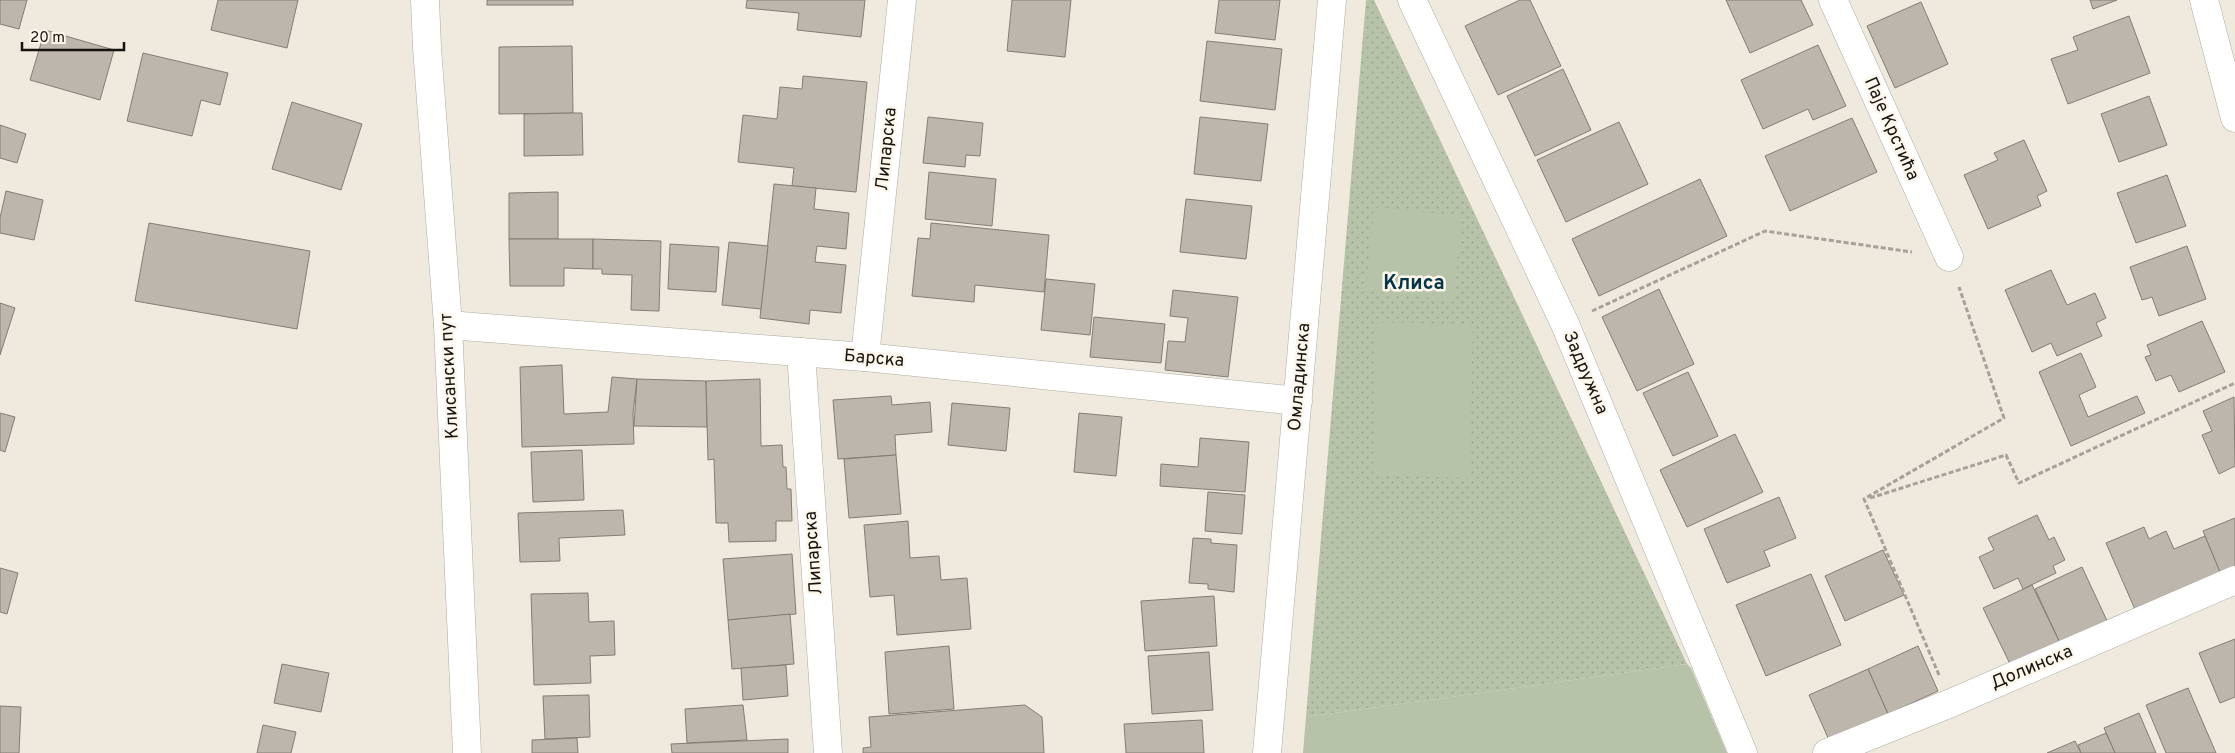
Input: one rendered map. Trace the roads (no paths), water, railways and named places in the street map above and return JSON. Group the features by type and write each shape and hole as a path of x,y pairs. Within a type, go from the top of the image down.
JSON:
{"street":[{"name":"Клисански пут","path":"425,0 448,325 467,753"},
{"name":"Липарска","path":"865,357 902,0"},
{"name":"Омладинска","path":"1267,753 1332,0"},
{"name":"Задружна","path":"1412,0 1565,324 1743,753"},
{"name":"Паје Крстића","path":"1833,0 1949,257"},
{"path":"2204,0 2235,118"},
{"name":"Барска","path":"448,325 865,357 1298,402"},
{"name":"Липарска","path":"801,352 828,753"},
{"name":"Долинска","path":"1827,753 1951,703 2235,580"}],"district":[{"name":"Клиса","path":"1414,284"}]}
